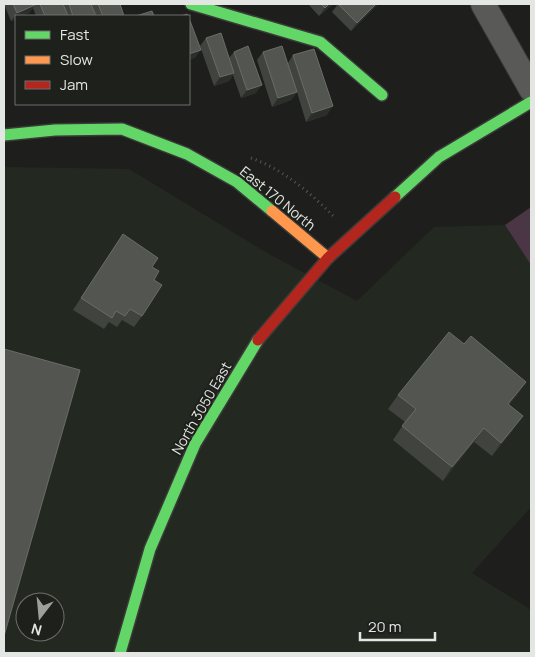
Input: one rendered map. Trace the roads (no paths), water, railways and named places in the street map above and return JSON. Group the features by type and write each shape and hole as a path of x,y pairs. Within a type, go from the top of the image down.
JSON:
{"main road":[{"path":"191,4 320,42 382,95"},
{"name":"North 3050 East","path":"120,653 150,549 195,444 258,340 328,258 439,157 531,102"},
{"name":"East 170 North","path":"4,135 55,130 122,129 187,154 237,182 328,258"}],"street":[{"path":"483,4 531,89"}]}
